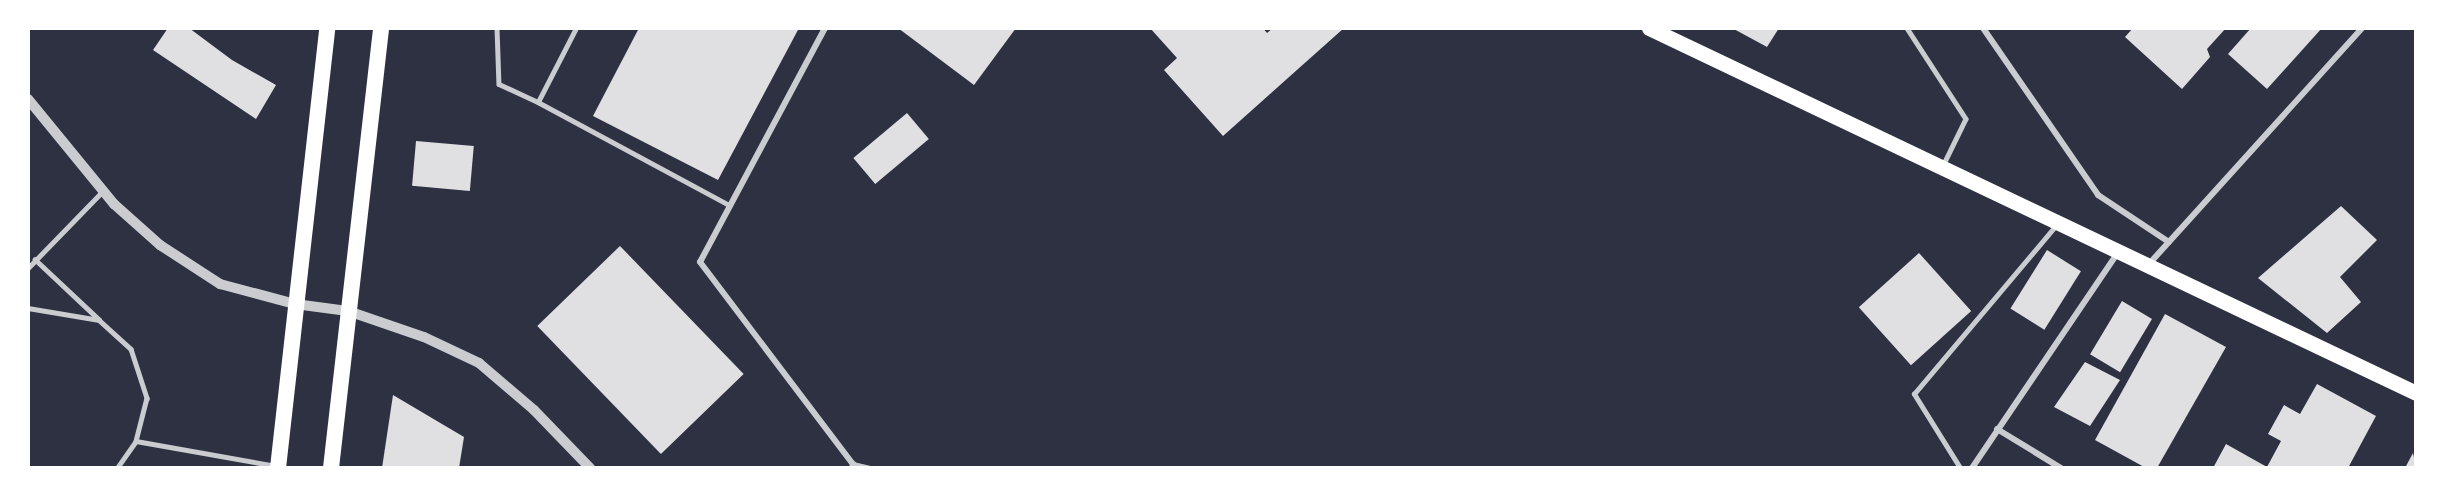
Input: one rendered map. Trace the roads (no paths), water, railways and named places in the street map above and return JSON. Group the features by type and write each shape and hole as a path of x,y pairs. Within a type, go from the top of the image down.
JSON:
{"highway":[{"path":"278,467 327,28"},
{"path":"331,468 381,28"}],"main road":[{"path":"1650,28 2415,393"}],"street":[{"path":"825,28 700,262 852,466"},
{"path":"1983,28 2098,195 2169,242"},
{"path":"2147,265 2362,28"},
{"path":"28,99 114,204 160,245 220,284 295,304 348,311 424,337 479,363 534,410 590,468"},
{"path":"1972,468 2118,252"},
{"path":"1997,429 2061,468"}],"lane":[{"path":"497,28 499,84 538,102 729,206"},
{"path":"538,102 576,28"},
{"path":"1906,28 1966,119 1942,168"},
{"path":"28,267 103,190"},
{"path":"1960,468 1914,394 2058,223"},
{"path":"35,260 131,349 147,398 136,441 117,468"},
{"path":"28,308 99,320"},
{"path":"136,441 278,467"},
{"path":"852,466 870,468"}]}
